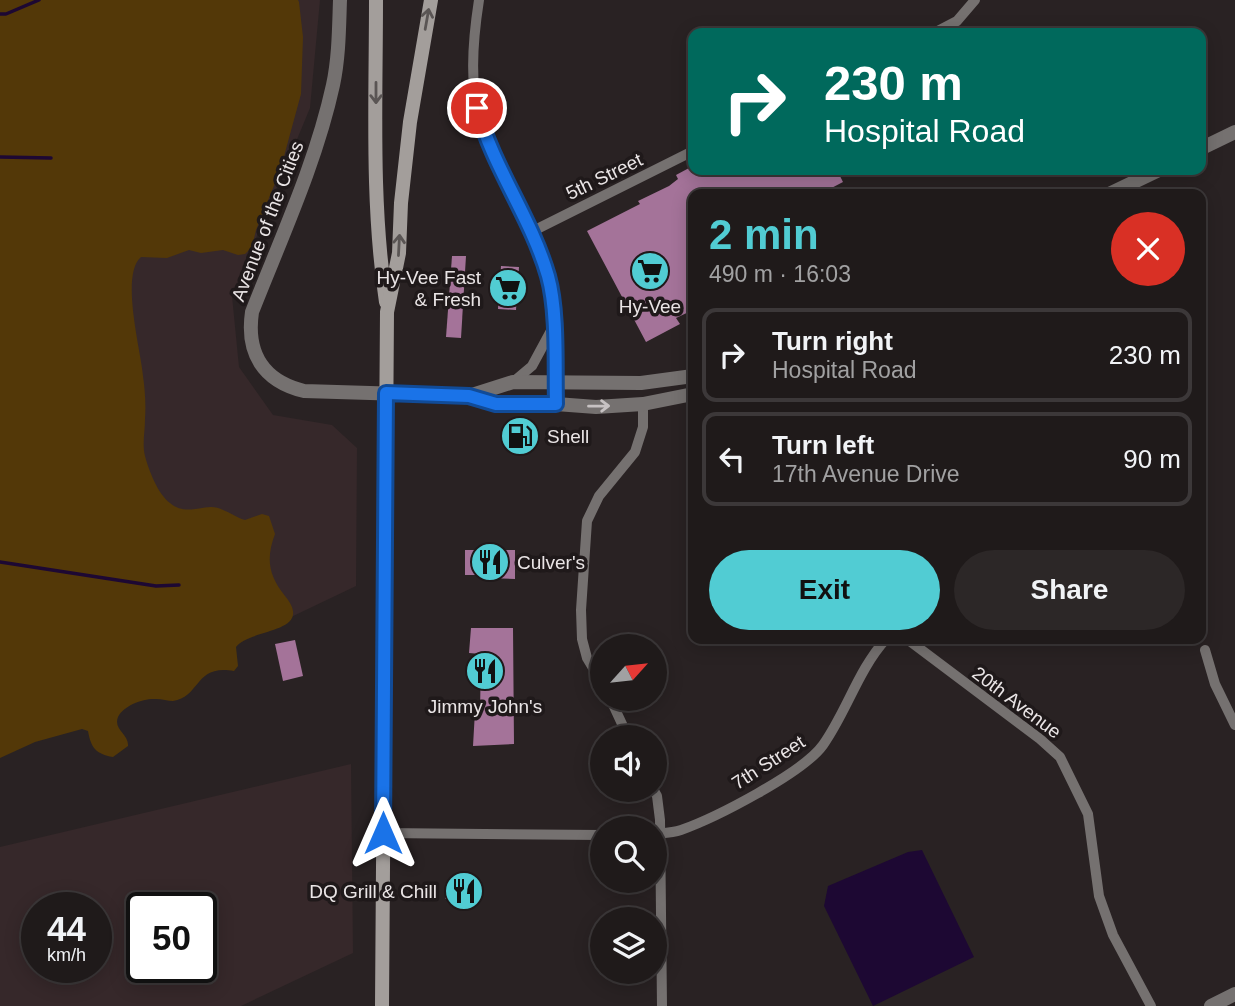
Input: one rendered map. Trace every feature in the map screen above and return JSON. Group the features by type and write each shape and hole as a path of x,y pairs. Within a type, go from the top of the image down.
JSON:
{"main road":[{"path":"376,0 375,203 387,312 383,1006"},
{"path":"387,312 399,253 401,203 410,122 431,0"},
{"path":"385,643 387,465"}],"street":[{"name":"Avenue of the Cities","path":"340,0 338,55 330,99 315,148 252,312 250,329 255,355 261,366 281,382 304,391 469,396"},
{"path":"479,0 472,51 477,108 492,153 531,232 549,279 556,404"},
{"path":"944,28 957,21 975,0"},
{"path":"1206,146 1235,132"},
{"name":"5th Street","path":"531,232 688,154"},
{"path":"1119,189 1149,175"},
{"path":"513,382 532,366 553,326"},
{"path":"469,396 513,382 642,383 688,377"},
{"path":"469,396 496,404 596,407 643,404 688,395"},
{"path":"590,663 582,639 581,610 587,522 599,496 635,452 643,427 643,404"},
{"name":"7th Street","path":"667,832 680,830 721,812 805,763 821,748 841,718 861,673 882,644"},
{"name":"20th Avenue","path":"914,644 1060,757 1088,814 1099,896 1113,935 1151,1006"},
{"path":"1205,650 1215,684 1235,725"},
{"path":"383,833 590,835"},
{"path":"662,893 662,1006"},
{"path":"1211,1006 1235,994"}],"shaded area":[{"path":"0,0 320,0 310,108 232,296 239,367 273,415 332,425 357,448 356,586 0,756"},
{"path":"0,0 299,2 303,37 301,94 280,171 256,230 252,247 245,254 238,255 223,250 201,253 189,250 167,258 141,257 135,266 132,280 133,314 145,392 144,451 154,482 166,499 180,508 215,507 245,520 262,514 269,516 275,534 270,551 270,566 275,581 292,608 292,617 287,624 254,636 236,647 238,666 234,671 212,672 182,698 173,701 146,700 125,709 117,721 128,746 113,757 95,749 88,731 82,729 35,742 0,758"},
{"path":"351,764 353,953 241,1006 0,1006 0,847"},
{"path":"922,850 974,957 873,1006 824,906 828,886 908,852"}],"building":[{"name":"Hy-Vee","path":"688,169 688,175 840,175 843,182 830,189 688,189 688,312 676,318 680,324 646,342 587,231 669,186 678,179 676,175"},
{"path":"452,256 466,256 461,338 446,337"},
{"name":"Hy-Vee Fast & Fresh","path":"501,266 519,267 516,310 498,309"},
{"name":"Culver's","path":"465,550 515,550 515,579 465,575"},
{"path":"471,628 513,628 514,744 473,746 475,711 480,712 481,654 469,653"},
{"path":"295,640 303,676 283,681 275,644"},
{"name":"DQ Grill & Chill","path":"454,878 481,880 482,900 445,899 446,883 454,883"}],"waterway":[{"path":"0,14 39,0"},
{"path":"0,157 51,158"},
{"path":"0,562 156,586 179,585"}],"place":[{"name":"Hy-Vee","path":"650,271"},
{"name":"Hy-Vee Fast & Fresh","path":"508,288"},
{"name":"Shell","path":"520,436"},
{"name":"Culver's","path":"490,562"},
{"name":"Jimmy John's","path":"485,671"},
{"name":"DQ Grill & Chill","path":"464,891"}],"route":[{"path":"383,833 386,393 469,396 496,404 556,404 554,317 549,279 528,224 492,153 477,108"}]}
